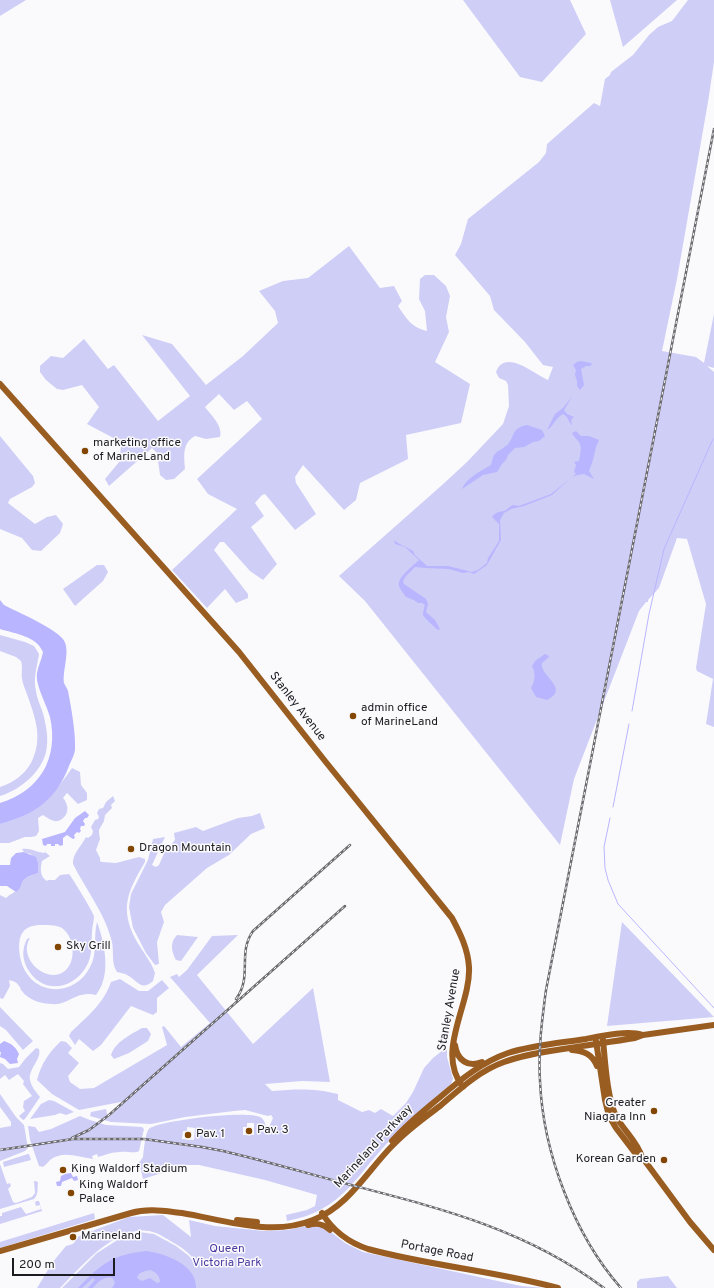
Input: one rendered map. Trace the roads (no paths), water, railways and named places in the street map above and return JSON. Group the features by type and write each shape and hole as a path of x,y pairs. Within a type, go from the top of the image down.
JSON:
{"main road":[{"name":"Stanley Avenue","path":"0,384 240,652 325,761 452,918 462,936 469,968 468,981 452,1051 453,1065 461,1084"},
{"name":"Marineland Parkway","path":"322,1214 343,1197 379,1154 407,1125 461,1084 477,1069 493,1060 531,1047 603,1040 634,1032 643,1034 714,1025"},
{"path":"455,1036 456,1051 458,1056 462,1061 476,1065 499,1054 531,1047"},
{"path":"603,1040 605,1064 613,1108 620,1123 639,1148 642,1157 690,1222 714,1250"},
{"path":"596,1041 605,1100 609,1116 635,1153 642,1157"},
{"name":"Marineland Parkway","path":"461,1084 504,1062 530,1054 562,1049 596,1041"},
{"path":"562,1049 576,1050 587,1053 595,1061 600,1071"},
{"path":"0,1251 142,1210 155,1210 278,1224 303,1220 322,1214"},
{"path":"191,1215 242,1224 284,1227 304,1224 322,1214"},
{"name":"Portage Road","path":"322,1214 336,1231 349,1241 368,1249 523,1279 558,1288"},
{"path":"242,1224 258,1229 276,1230 321,1224 327,1227 343,1241 353,1246 374,1253 387,1253"}],"waterway":[{"path":"632,711 649,614 664,549 713,439"},
{"path":"613,807 629,724"},
{"path":"610,818 604,847 605,868 608,880 618,904 714,1008"}],"railway":[{"path":"621,1288 604,1267 589,1243 564,1191 555,1164 547,1136 542,1108 540,1081 541,1035 546,990 714,129"},
{"path":"236,999 244,982 246,948 253,931 350,845"},
{"path":"72,1138 89,1130 109,1115 345,906"},
{"path":"0,1150 73,1139 144,1139 223,1151 419,1203 483,1224 514,1236 545,1251 575,1268 604,1288"}],"place":[{"name":"marketing office of MarineLand","path":"85,451"},
{"name":"admin office of MarineLand","path":"353,716"},
{"name":"Dragon Mountain","path":"131,849"},
{"name":"Sky Grill","path":"58,947"},
{"name":"Greater Niagara Inn","path":"654,1111"},
{"name":"Pav. 3","path":"249,1131"},
{"name":"Pav. 1","path":"188,1135"},
{"name":"Korean Garden","path":"664,1160"},
{"name":"King Waldorf Stadium","path":"63,1170"},
{"name":"King Waldorf Palace","path":"71,1193"},
{"name":"Marineland","path":"73,1237"}],"park label":[{"name":"Queen Victoria Park","path":"227,1257"}]}
